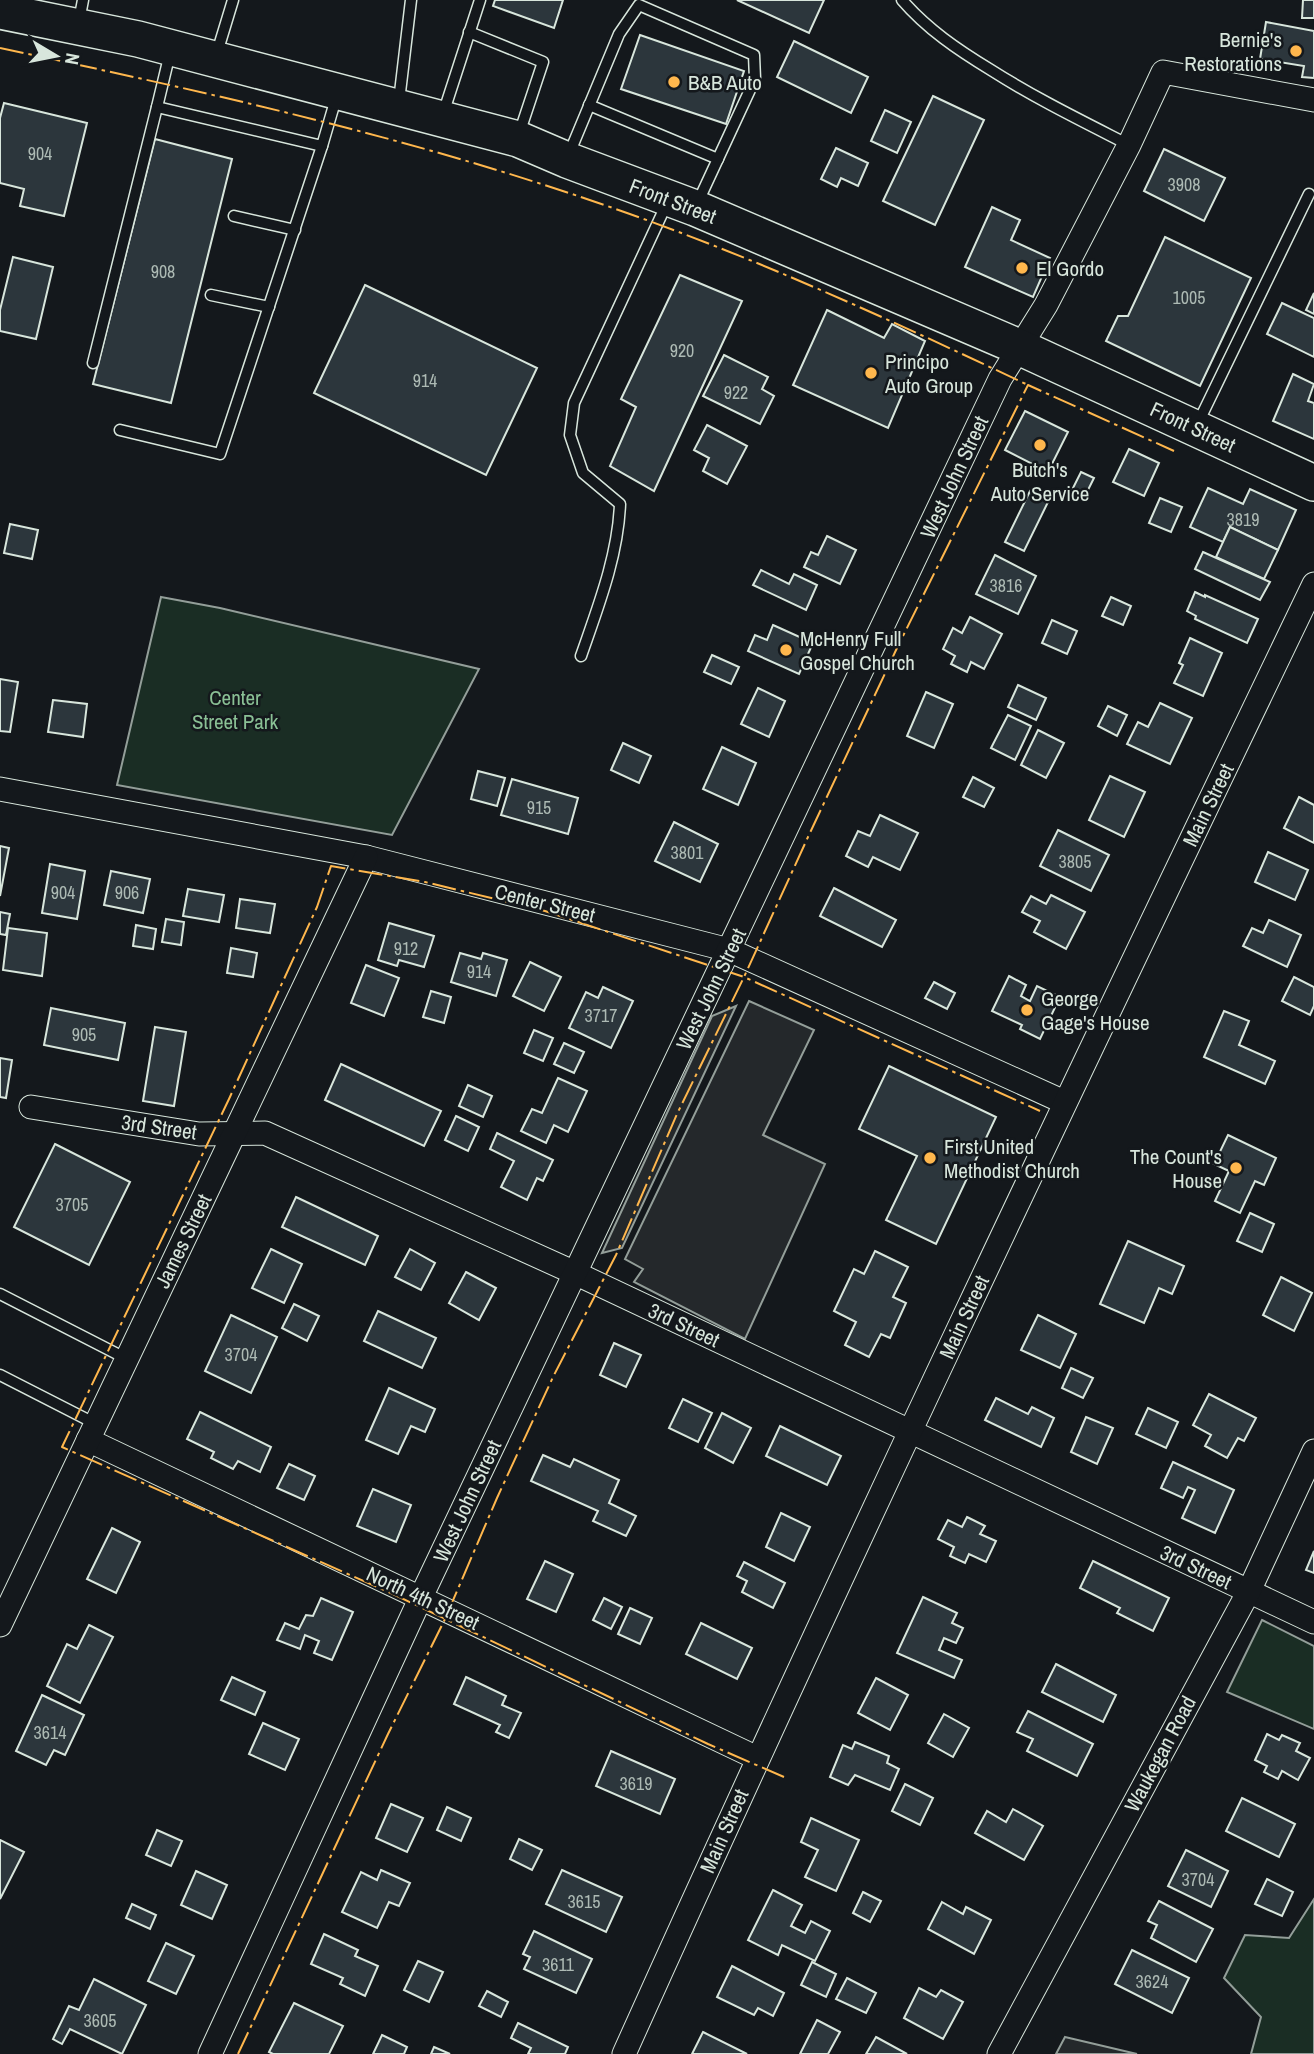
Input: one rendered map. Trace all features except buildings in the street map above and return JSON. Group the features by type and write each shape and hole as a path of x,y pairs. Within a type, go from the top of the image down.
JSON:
{"main road":[{"name":"Front Street","path":"0,11 80,13 172,47 518,139 682,204 1019,347 1314,484"}],"street":[{"name":"West John Street","path":"210,2054 421,1597 1000,379 1046,304 1129,145 1163,72 1314,100"},
{"name":"Main Street","path":"624,2054 757,1758 1064,1102 1314,584"},
{"name":"Center Street","path":"0,789 366,857 729,950 1064,1102"},
{"name":"James Street","path":"0,1625 366,857"},
{"name":"3rd Street","path":"31,1107 199,1134 265,1133 575,1273 1314,1622"},
{"name":"North 4th Street","path":"92,1432 421,1597 757,1758"},
{"name":"Waukegan Road","path":"999,2054 1248,1591 1314,1451"}],"lane":[{"path":"215,58 233,0"},
{"path":"398,106 411,0"},
{"path":"442,117 480,0"},
{"path":"902,0 915,15 954,47 1031,95 1129,145"},
{"path":"567,160 619,34 637,2 754,55 755,79 718,159 682,204 574,402 570,435 583,473 620,504 616,539 581,656"},
{"path":"469,32 543,62 518,139"},
{"path":"93,363 172,47"},
{"path":"120,430 220,454 295,230 338,90"},
{"path":"589,105 718,159"},
{"path":"157,107 322,146"},
{"path":"1195,429 1309,194"},
{"path":"234,216 295,230"},
{"path":"211,295 269,307"},
{"path":"0,1294 127,1359"},
{"path":"0,1376 92,1432"}],"green space":[{"name":"Center Street Park","path":"161,597 220,608 479,669 392,835 117,785"},
{"path":"1262,1620 1314,1646 1314,1729 1227,1692"},
{"path":"1314,1899 1314,2054 1251,2054 1261,2017 1224,1978 1245,1935 1289,1938"}],"shaded area":[{"path":"749,1001 814,1030 763,1135 825,1164 745,1339 634,1282 643,1269 625,1259"},
{"path":"736,1006 622,1248 602,1253 712,1016"},
{"path":"1065,2037 1137,2054 1056,2054"}],"power":[{"path":"0,48 316,120 550,187 678,232 780,273 1028,385"},
{"path":"238,2054 445,1619 553,1377 616,1255 677,1114 897,648 1028,385 1174,451"},
{"path":"784,1777 708,1744 395,1595 62,1447 229,1099 317,907 331,866 425,882 545,911 744,977 1040,1111"}],"place":[{"name":"Bernie's Restorations","path":"1296,51"},
{"name":"B&B Auto","path":"674,82"},
{"name":"El Gordo","path":"1022,268"},
{"name":"Principo Auto Group","path":"871,373"},
{"name":"Butch's Auto Service","path":"1040,445"},
{"name":"McHenry Full Gospel Church","path":"786,650"},
{"name":"George Gage's House","path":"1027,1010"},
{"name":"First United Methodist Church","path":"930,1158"},
{"name":"The Count's House","path":"1236,1168"}]}
